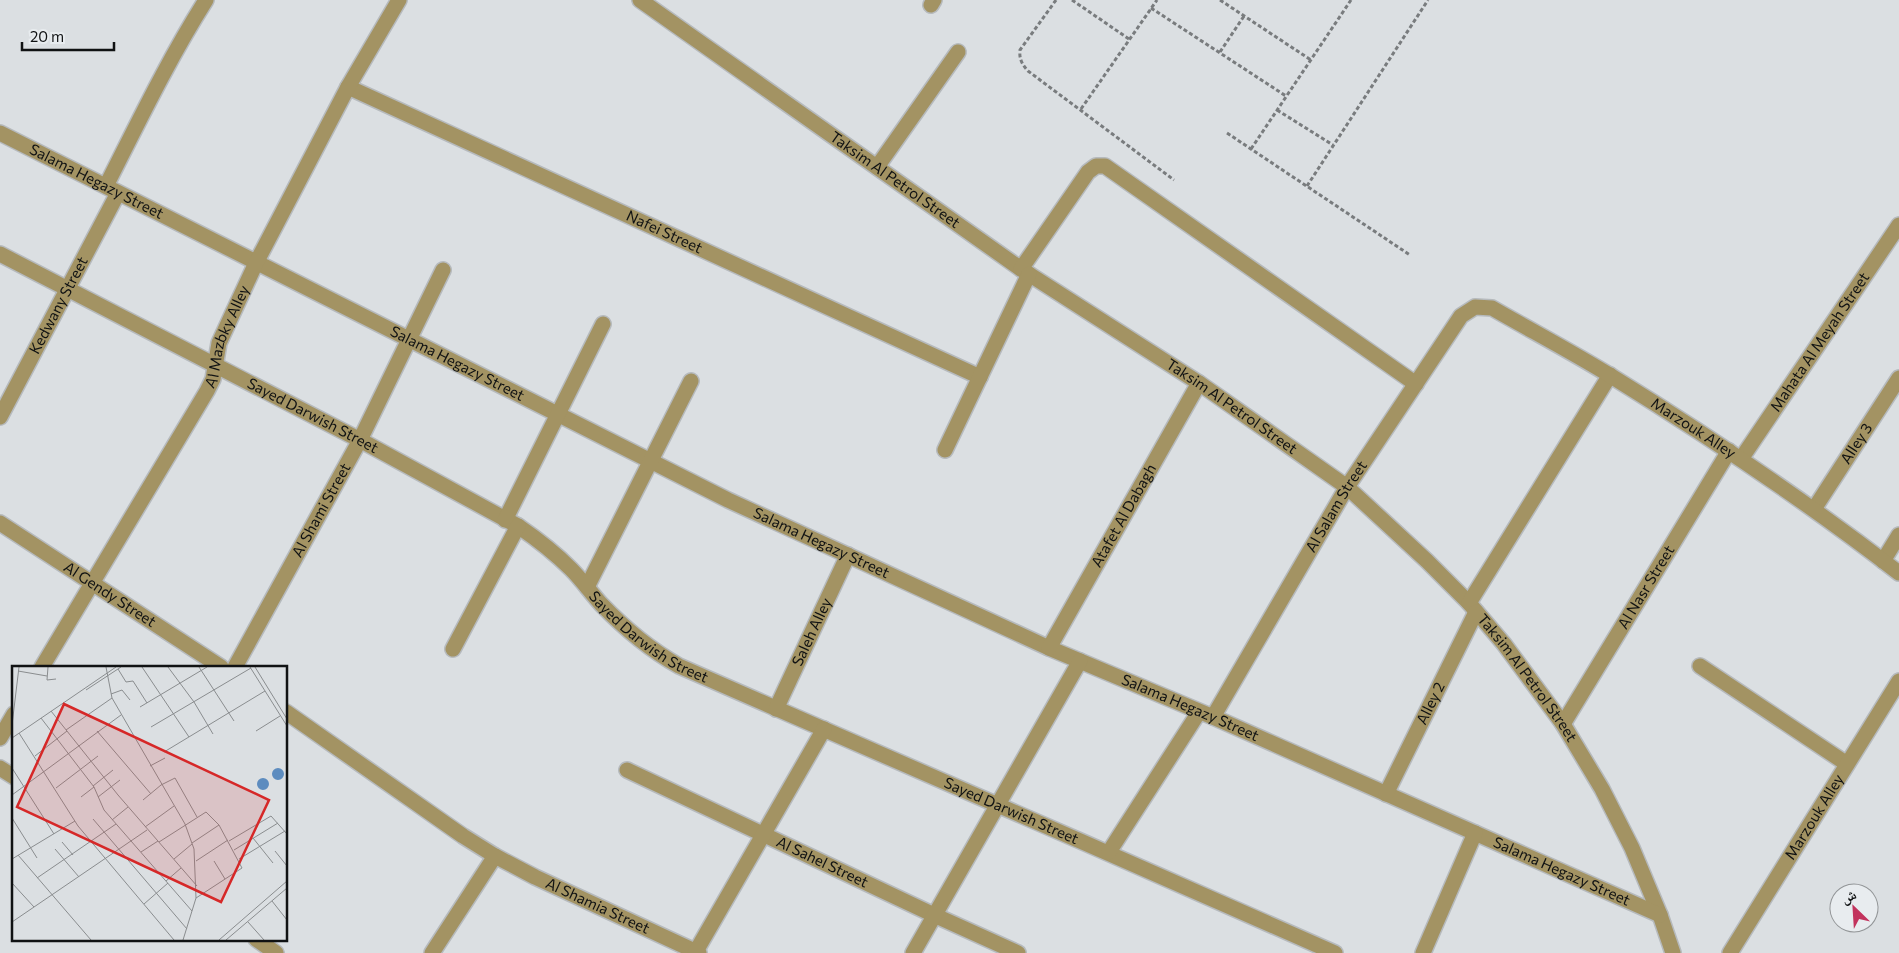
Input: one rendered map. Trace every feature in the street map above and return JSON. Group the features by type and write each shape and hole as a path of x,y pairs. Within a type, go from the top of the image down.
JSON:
{"street":[{"name":"Kedwany Street","path":"0,417 68,289 163,72 206,0"},
{"name":"Al Mazbky Alley","path":"43,666 207,391 216,365 219,343 256,263 348,87 399,0"},
{"name":"Taksim Al Petrol Street","path":"640,0 1025,271 1199,383 1347,487 1427,560 1509,651 1563,724 1602,788 1632,848 1660,915 1673,953"},
{"path":"877,167 958,52"},
{"name":"Nafei Street","path":"348,87 980,377"},
{"name":"Salama Hegazy Street","path":"0,133 728,500 1049,648 1660,915"},
{"path":"945,450 980,377 1025,271 1088,172 1096,166 1105,166 1416,384"},
{"name":"Mahata Al Meyah Street","path":"1735,455 1899,225"},
{"name":"Sayed Darwish Street","path":"0,254 360,440 512,523 555,554 626,629 659,655 679,666 998,806 1109,852 1334,953"},
{"name":"Al Shami Street","path":"236,666 360,440 443,270"},
{"name":"Marzouk Alley","path":"1475,307 1492,308 1610,376 1735,455 1814,509 1899,573"},
{"name":"Al Salam Street","path":"1109,852 1206,715 1347,487 1461,316 1475,307"},
{"path":"453,649 512,523 558,415 604,324"},
{"name":"Alley 2","path":"1386,794 1472,608 1610,376"},
{"name":"Alley 3","path":"1814,509 1899,378"},
{"path":"587,587 691,381"},
{"name":"Atafet Al Dabagh","path":"1049,648 1199,383"},
{"name":"Al Nasr Street","path":"1563,724 1735,455"},
{"name":"Al Gendy Street","path":"0,523 219,666"},
{"path":"1882,561 1899,535"},
{"name":"Saleh Alley","path":"776,709 848,556"},
{"path":"913,953 1080,661"},
{"path":"1700,666 1847,764"},
{"name":"Marzouk Alley","path":"1730,953 1899,682"},
{"path":"288,713 463,836 496,856 432,953"},
{"path":"0,738 12,717"},
{"path":"696,952 824,730"},
{"path":"0,768 12,776"},
{"name":"Al Sahel Street","path":"627,770 1018,953"},
{"path":"1422,953 1475,833"},
{"name":"Al Shamia Street","path":"496,856 535,877 696,952"},
{"path":"257,940 276,953"}],"path":[{"path":"1056,0 1020,50 1019,57 1028,71 1174,180"},
{"path":"1072,0 1129,40"},
{"path":"1080,109 1157,0"},
{"path":"1220,0 1311,60"},
{"path":"1251,150 1351,0"},
{"path":"1306,186 1428,0"},
{"path":"1151,8 1286,96"},
{"path":"1220,52 1244,16"},
{"path":"1278,110 1333,145"},
{"path":"1227,133 1410,255"}]}
